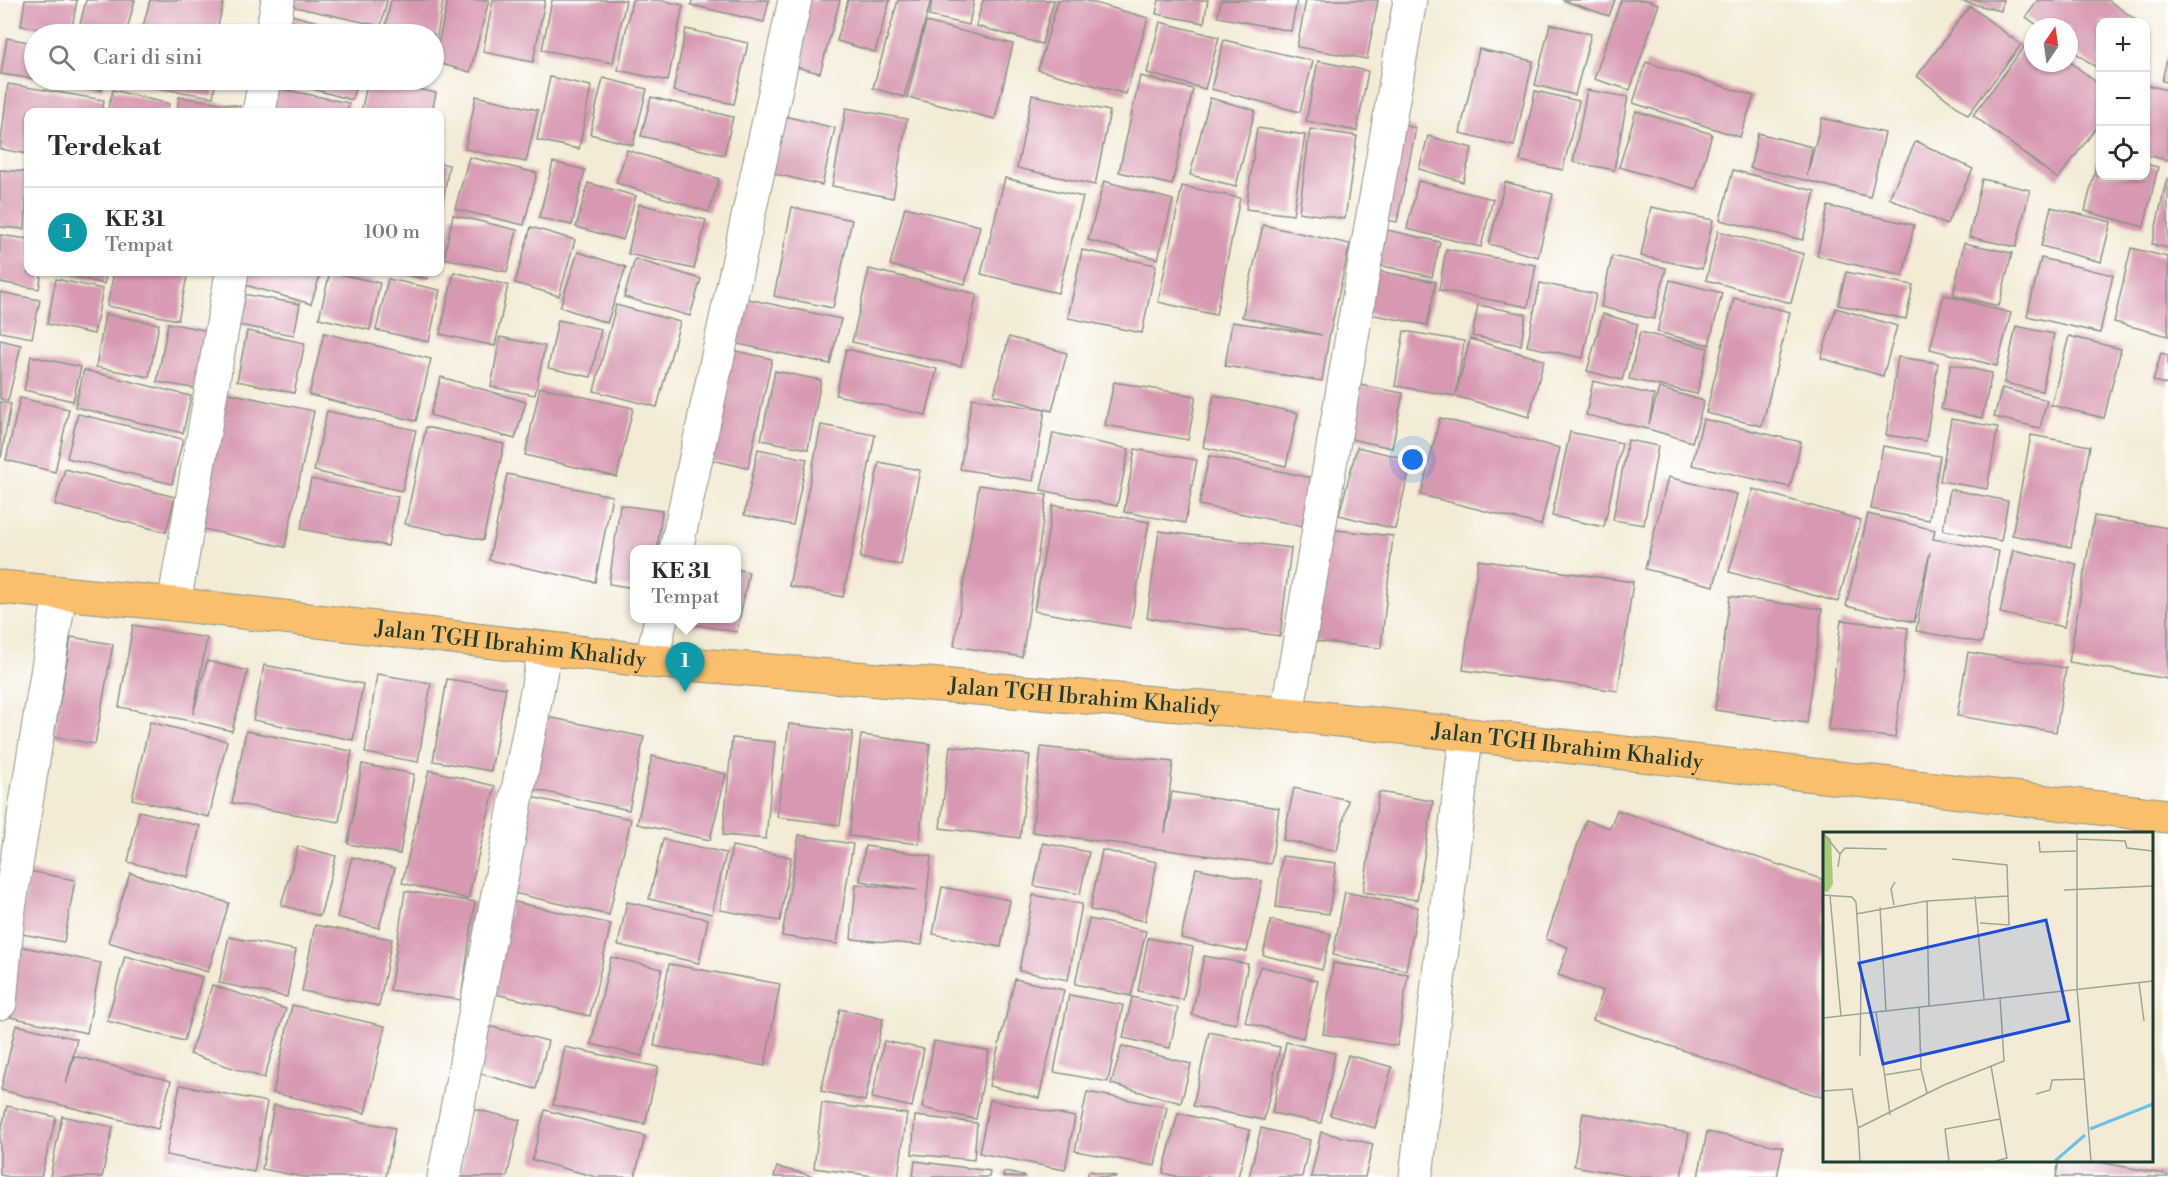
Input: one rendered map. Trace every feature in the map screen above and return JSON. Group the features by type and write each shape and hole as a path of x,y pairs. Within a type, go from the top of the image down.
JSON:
{"main road":[{"name":"Jalan TGH Ibrahim Khalidy","path":"0,587 174,604 652,662 1287,714 2168,816"}],"street":[{"path":"274,24 278,0"},
{"path":"677,545 795,0"},
{"path":"1287,714 1410,0"},
{"path":"260,108 263,90"},
{"path":"174,604 231,276"},
{"path":"0,1003 8,915 60,593"},
{"path":"652,662 660,623"},
{"path":"444,1177 545,649"},
{"path":"1416,1177 1466,736"}],"building":[{"path":"25,0 77,0 73,24 24,24 24,26 21,26"},
{"path":"86,0 135,0 129,24 80,24"},
{"path":"150,0 224,0 218,24 144,24"},
{"path":"291,0 387,0 381,24 372,24 290,6"},
{"path":"391,0 443,0 439,24 386,24"},
{"path":"448,0 489,0 470,72 444,65 443,24"},
{"path":"493,0 545,0 533,62 483,52"},
{"path":"552,0 626,0 613,63 542,50"},
{"path":"632,0 660,0 683,5 668,81 618,70"},
{"path":"692,0 769,0 764,22 691,5"},
{"path":"806,0 840,0 820,73 788,65"},
{"path":"848,0 890,0 875,52 837,41"},
{"path":"898,0 931,0 904,97 873,88"},
{"path":"932,0 974,0 969,25 929,16"},
{"path":"983,0 1054,0 1042,44 976,26"},
{"path":"1058,0 1084,0 1148,18 1126,94 1038,70"},
{"path":"1159,0 1208,0 1204,23 1156,14"},
{"path":"1221,0 1297,0 1291,31 1218,17"},
{"path":"1306,0 1378,0 1367,59 1297,47"},
{"path":"1562,0 1615,0 1609,16"},
{"path":"1621,0 1646,0 1659,4 1630,90 1594,79"},
{"path":"1957,0 2003,0 2001,11"},
{"path":"2038,0 2108,0 2133,18 2096,18 2096,67 2078,54 2078,18 2026,17"},
{"path":"1970,6 2021,45 1968,115 1917,76"},
{"path":"288,14 324,24 285,24"},
{"path":"926,22 1013,44 995,119 907,97"},
{"path":"1160,22 1219,37 1205,89 1147,73"},
{"path":"1550,24 1591,34 1575,95 1535,85"},
{"path":"686,29 748,43 734,104 673,91"},
{"path":"7,38 24,41 24,77 1,74"},
{"path":"1224,40 1313,61 1300,112 1211,89"},
{"path":"2024,47 2024,72 2078,72 2078,68 2096,82 2096,128 2058,179 1973,115"},
{"path":"1479,49 1533,61 1514,146 1460,133"},
{"path":"2168,58 2168,82 2162,81"},
{"path":"1318,61 1368,71 1357,131 1306,121"},
{"path":"1646,62 1754,96 1740,137 1633,103"},
{"path":"1140,76 1193,89 1172,185 1119,172"},
{"path":"550,77 591,86 579,149 537,140"},
{"path":"603,78 647,89 633,145 590,134"},
{"path":"8,84 24,87 24,90 44,90 104,100 103,108 24,108 24,153 0,149"},
{"path":"2150,86 2168,90 2167,160 2150,156"},
{"path":"113,90 169,104 168,108 108,108"},
{"path":"169,90 214,90 213,97"},
{"path":"272,90 287,90 349,103 348,108 268,108"},
{"path":"316,90 354,90 352,100"},
{"path":"366,90 423,90 436,93 433,108 362,108"},
{"path":"1587,90 1628,97 1614,170 1573,162"},
{"path":"1535,91 1579,101 1563,170 1520,161"},
{"path":"1032,95 1110,111 1095,185 1017,168"},
{"path":"476,96 538,110 526,162 465,149"},
{"path":"179,97 240,106 240,108 178,108"},
{"path":"651,97 733,117 724,155 641,136"},
{"path":"1210,98 1255,110 1236,186 1190,175"},
{"path":"846,108 907,119 893,198 832,186"},
{"path":"1636,111 1712,134 1696,189 1619,167"},
{"path":"780,115 835,128 822,185 767,172"},
{"path":"1822,118 1885,133 1870,197 1750,168 1758,133 1812,147 1807,176"},
{"path":"1395,123 1416,128 1397,222 1375,218"},
{"path":"1257,128 1305,135 1293,215 1246,209"},
{"path":"1310,129 1357,136 1345,219 1299,212"},
{"path":"1428,136 1472,148 1463,182 1419,169"},
{"path":"1916,141 1973,169 1946,225 1889,198"},
{"path":"627,150 719,179 709,212 616,183"},
{"path":"469,157 537,173 524,225 455,209"},
{"path":"553,162 585,170 572,225 539,218"},
{"path":"444,164 449,165 444,196"},
{"path":"2150,165 2158,167 2144,227 2085,211 2096,166 2096,180 2150,180"},
{"path":"0,170 24,172 24,229 0,227"},
{"path":"1733,170 1815,191 1803,240 1720,220"},
{"path":"1005,178 1083,197 1058,293 981,274"},
{"path":"2168,178 2168,248 2152,244"},
{"path":"1982,179 2030,190 2016,247 1969,237"},
{"path":"1104,181 1173,200 1158,259 1088,240"},
{"path":"1418,181 1493,199 1481,247 1407,229"},
{"path":"1505,182 1553,194 1538,257 1489,244"},
{"path":"588,183 636,196 623,240 576,227"},
{"path":"1182,186 1240,198 1216,315 1158,302"},
{"path":"639,204 706,220 694,269 628,254"},
{"path":"1828,206 1914,225 1903,276 1817,256"},
{"path":"792,207 852,220 833,308 774,296"},
{"path":"905,207 980,226 965,284 890,265"},
{"path":"1651,207 1713,220 1702,269 1641,256"},
{"path":"2051,207 2111,222 2101,262 2041,246"},
{"path":"453,215 517,230 507,272 444,258"},
{"path":"1263,225 1350,244 1329,337 1322,381 1225,366 1232,322 1322,335 1242,317"},
{"path":"531,227 575,240 559,296 515,283"},
{"path":"1374,227 1440,242 1432,277 1366,262"},
{"path":"1718,231 1804,254 1791,303 1706,280"},
{"path":"0,235 24,238 24,276 41,276 39,289 0,282"},
{"path":"1964,243 2012,253 1999,306 1953,296"},
{"path":"2131,248 2168,257 2168,336 2114,322"},
{"path":"1446,249 1536,265 1528,307 1439,290"},
{"path":"1082,250 1156,265 1142,333 1068,318"},
{"path":"578,252 626,267 607,323 560,307"},
{"path":"1612,256 1666,268 1654,319 1601,307"},
{"path":"2041,258 2113,275 2100,333 2027,316"},
{"path":"635,259 701,279 690,316 624,297"},
{"path":"869,269 977,294 961,366 852,342"},
{"path":"1367,269 1436,282 1427,325 1359,312"},
{"path":"454,272 508,285 495,346 440,334"},
{"path":"1846,272 1913,285 1906,319 1838,305"},
{"path":"71,276 106,276 104,284"},
{"path":"113,276 187,276 178,320 107,306"},
{"path":"237,276 320,276 311,304 235,282"},
{"path":"329,276 348,276 380,283 370,330 319,318"},
{"path":"411,276 428,276 428,279"},
{"path":"56,279 103,289 94,334 47,324"},
{"path":"388,279 440,290 429,342 376,330"},
{"path":"1670,280 1722,293 1709,345 1657,332"},
{"path":"1540,283 1596,294 1583,358 1527,346"},
{"path":"0,292 40,300 32,338 0,332"},
{"path":"231,292 300,304 294,335 226,323"},
{"path":"1944,295 2011,313 1997,366 1930,349"},
{"path":"739,297 841,319 830,364 729,342"},
{"path":"1734,298 1790,312 1762,426 1706,413"},
{"path":"616,305 680,322 657,407 594,391"},
{"path":"1478,305 1526,314 1521,345 1472,336"},
{"path":"1836,308 1897,326 1883,376 1821,358"},
{"path":"105,314 159,324 149,377 96,367"},
{"path":"1603,314 1638,324 1622,380 1587,371"},
{"path":"558,320 601,329 591,377 548,368"},
{"path":"168,323 210,331 198,389 157,382"},
{"path":"2016,326 2054,334 2042,391 2004,383"},
{"path":"247,331 305,343 294,393 237,381"},
{"path":"1404,331 1464,341 1456,394 1470,339 1544,360 1529,417 1455,396 1395,386"},
{"path":"1640,332 1708,348 1697,394 1629,379"},
{"path":"324,333 431,359 416,421 309,395"},
{"path":"2069,336 2121,349 2104,418 2051,405"},
{"path":"500,337 545,346 535,395 491,387"},
{"path":"1009,337 1067,353 1052,411 994,395"},
{"path":"0,340 21,345 8,401 0,399"},
{"path":"723,348 772,359 748,468 698,457"},
{"path":"846,349 937,369 926,415 836,395"},
{"path":"2161,353 2168,355 2168,385 2153,381"},
{"path":"31,356 81,367 73,401 24,390"},
{"path":"1898,357 1938,363 1926,441 1886,435"},
{"path":"1951,364 1992,373 1982,418 1941,409"},
{"path":"84,370 191,396 183,433 75,407"},
{"path":"775,371 821,380 808,449 761,440"},
{"path":"441,377 526,402 515,439 430,415"},
{"path":"1593,381 1654,395 1649,424 1659,388 1704,401 1692,442 1586,415"},
{"path":"1114,382 1196,396 1188,440 1105,425"},
{"path":"1354,384 1403,393 1392,448 1342,437"},
{"path":"540,387 633,408 617,477 525,455"},
{"path":"2002,388 2047,400 2040,428 1994,417"},
{"path":"223,392 314,411 285,547 194,527"},
{"path":"1214,395 1298,413 1286,466 1203,447"},
{"path":"20,398 69,409 55,472 6,460"},
{"path":"972,398 1045,410 1033,481 960,469"},
{"path":"0,402 11,404 1,457 0,457"},
{"path":"327,411 416,430 402,491 314,471"},
{"path":"78,414 183,439 172,484 67,458"},
{"path":"1440,418 1560,448 1541,525 1421,495"},
{"path":"1703,419 1801,442 1790,487 1692,465"},
{"path":"1951,419 1998,427 1987,489 1940,481"},
{"path":"821,425 875,435 843,597 789,586"},
{"path":"426,427 504,444 483,540 405,524"},
{"path":"1570,432 1622,443 1604,527 1552,516"},
{"path":"1053,433 1129,449 1117,506 1041,490"},
{"path":"2031,435 2090,446 2071,547 2012,535"},
{"path":"1628,440 1658,446 1644,525 1613,520"},
{"path":"1883,446 1940,456 1929,520 1871,509"},
{"path":"1357,447 1412,460 1395,529 1339,515"},
{"path":"758,449 807,459 793,525 744,515"},
{"path":"1135,449 1197,460 1185,523 1124,512"},
{"path":"1209,456 1312,478 1302,526 1199,505"},
{"path":"879,462 920,470 901,565 860,558"},
{"path":"65,469 175,497 166,532 55,505"},
{"path":"507,474 612,496 595,582 489,560"},
{"path":"1668,477 1737,494 1714,586 1645,569"},
{"path":"311,479 398,497 388,546 301,529"},
{"path":"979,485 1047,495 1022,657 954,646"},
{"path":"1753,489 1861,520 1838,602 1729,572"},
{"path":"1950,489 2008,501 2001,541 1943,530"},
{"path":"620,505 662,511 658,545 630,545 630,587 609,584"},
{"path":"1053,505 1149,522 1130,628 1034,611"},
{"path":"1868,514 1935,530 1933,539 1999,551 1982,643 1916,631 1930,552 1914,622 1846,606"},
{"path":"2094,516 2168,528 2168,679 2069,662"},
{"path":"1326,529 1393,536 1381,648 1314,641"},
{"path":"1159,531 1291,548 1280,636 1147,618"},
{"path":"2013,550 2077,564 2064,627 2000,613"},
{"path":"1478,560 1633,582 1618,691 1463,670"},
{"path":"741,570 749,572 741,612"},
{"path":"1730,596 1822,609 1807,723 1715,710"},
{"path":"1841,620 1908,628 1895,738 1828,729"},
{"path":"685,623 739,623 737,632"},
{"path":"133,625 207,638 193,714 207,661 248,671 232,731 119,707"},
{"path":"71,637 113,644 95,744 54,737"},
{"path":"1968,652 2066,668 2056,732 1957,716"},
{"path":"264,665 363,684 353,740 253,720"},
{"path":"377,674 431,683 418,762 365,753"},
{"path":"447,679 506,688 491,771 433,761"},
{"path":"538,715 644,737 629,810 523,787"},
{"path":"150,722 227,741 209,817 132,799"},
{"path":"789,724 853,732 840,825 777,817"},
{"path":"246,731 352,751 339,822 232,803"},
{"path":"861,735 930,744 919,844 849,836"},
{"path":"732,738 775,742 766,839 723,835"},
{"path":"950,746 1030,755 1020,838 940,828"},
{"path":"1041,747 1173,762 1165,833 1172,792 1279,808 1271,864 1032,832"},
{"path":"652,756 726,774 710,840 637,824"},
{"path":"362,764 414,774 400,854 348,844"},
{"path":"429,770 495,786 468,899 402,883"},
{"path":"1294,788 1348,800 1337,851 1283,840"},
{"path":"1379,792 1433,801 1417,900 1363,892"},
{"path":"531,797 631,819 609,915 509,892"},
{"path":"1617,810 1823,880 1823,1098 1593,1020 1603,991 1558,975 1568,947 1546,939 1586,820 1610,828"},
{"path":"139,811 200,826 188,877 128,862"},
{"path":"799,835 853,844 837,944 782,936"},
{"path":"663,839 726,853 712,914 649,899"},
{"path":"1043,843 1089,852 1080,894 1034,886"},
{"path":"298,846 336,856 320,916 281,905"},
{"path":"732,846 791,857 780,921 720,910"},
{"path":"865,846 931,856 922,945 851,939 856,884 917,890 860,881"},
{"path":"1102,850 1157,862 1145,921 1090,910"},
{"path":"1282,856 1336,863 1329,914 1276,907"},
{"path":"352,857 395,868 379,928 337,917"},
{"path":"1196,868 1262,881 1247,952 1181,938"},
{"path":"29,871 75,880 64,942 17,933"},
{"path":"130,873 229,903 208,972 108,942"},
{"path":"942,887 1010,900 1001,947 933,934"},
{"path":"405,891 475,902 461,1000 390,990"},
{"path":"1345,892 1418,907 1406,970 1333,955"},
{"path":"1033,895 1082,904 1068,980 1019,971"},
{"path":"511,901 611,924 590,1016 491,993"},
{"path":"627,902 708,919 699,963 618,945"},
{"path":"1089,919 1146,931 1131,996 1075,984"},
{"path":"1271,920 1331,934 1322,970 1263,955"},
{"path":"315,925 392,939 379,1006 302,991"},
{"path":"229,937 296,950 287,997 219,983"},
{"path":"1148,938 1193,947 1183,1000 1138,991"},
{"path":"14,945 101,963 87,1033 0,1015"},
{"path":"125,956 202,977 184,1041 107,1021"},
{"path":"1204,956 1248,964 1236,1024 1192,1015"},
{"path":"611,957 662,969 642,1056 591,1044"},
{"path":"1333,963 1408,974 1397,1046 1323,1034"},
{"path":"669,964 780,984 765,1066 654,1046"},
{"path":"1260,966 1318,981 1303,1038 1245,1022"},
{"path":"1015,979 1064,990 1039,1098 989,1086"},
{"path":"212,985 286,1009 264,1078 190,1054"},
{"path":"1069,995 1123,1005 1108,1082 1054,1072"},
{"path":"1132,997 1178,1008 1170,1048 1123,1038"},
{"path":"292,1005 385,1026 365,1113 273,1093"},
{"path":"840,1009 883,1019 865,1101 821,1091"},
{"path":"16,1025 77,1039 66,1084 74,1056 171,1081 158,1129 1,1090"},
{"path":"488,1026 548,1041 536,1089 477,1073"},
{"path":"1209,1032 1280,1047 1264,1120 1193,1106"},
{"path":"884,1041 924,1049 912,1107 872,1098"},
{"path":"934,1041 989,1051 976,1119 922,1108"},
{"path":"1286,1042 1335,1053 1321,1123 1272,1113"},
{"path":"1122,1046 1191,1064 1181,1103 1111,1084"},
{"path":"565,1047 658,1067 645,1124 553,1105"},
{"path":"1348,1055 1392,1067 1375,1128 1330,1115"},
{"path":"180,1085 267,1102 254,1172 166,1155"},
{"path":"1087,1092 1167,1107 1155,1166 1075,1151"},
{"path":"990,1100 1075,1117 1065,1170 979,1153"},
{"path":"822,1103 907,1114 898,1177 814,1168"},
{"path":"274,1105 395,1128 386,1177 303,1177 262,1169"},
{"path":"7,1106 56,1117 41,1177 0,1175 0,1135"},
{"path":"474,1109 520,1120 507,1177 459,1177"},
{"path":"545,1110 645,1136 635,1177 596,1177 532,1160"},
{"path":"1178,1113 1250,1130 1238,1177 1178,1177 1163,1173"},
{"path":"1583,1113 1689,1133 1681,1177 1633,1177 1574,1166"},
{"path":"62,1116 113,1127 102,1177 50,1177"},
{"path":"915,1116 977,1123 974,1160 912,1154"},
{"path":"1261,1128 1310,1140 1302,1177 1249,1177"},
{"path":"1321,1132 1373,1144 1365,1177 1311,1177"},
{"path":"1707,1132 1783,1147 1777,1177 1698,1177"},
{"path":"915,1161 990,1171 989,1177 913,1177"},
{"path":"2059,1162 2099,1162 2168,1175 2168,1177 2056,1177"},
{"path":"777,1167 813,1176 813,1177 774,1177"},
{"path":"1089,1171 1116,1176 1116,1177 1087,1177"},
{"path":"1004,1172 1025,1176 1025,1177 1003,1177"}],"place":[{"name":"KE 31","path":"685,692"}]}
